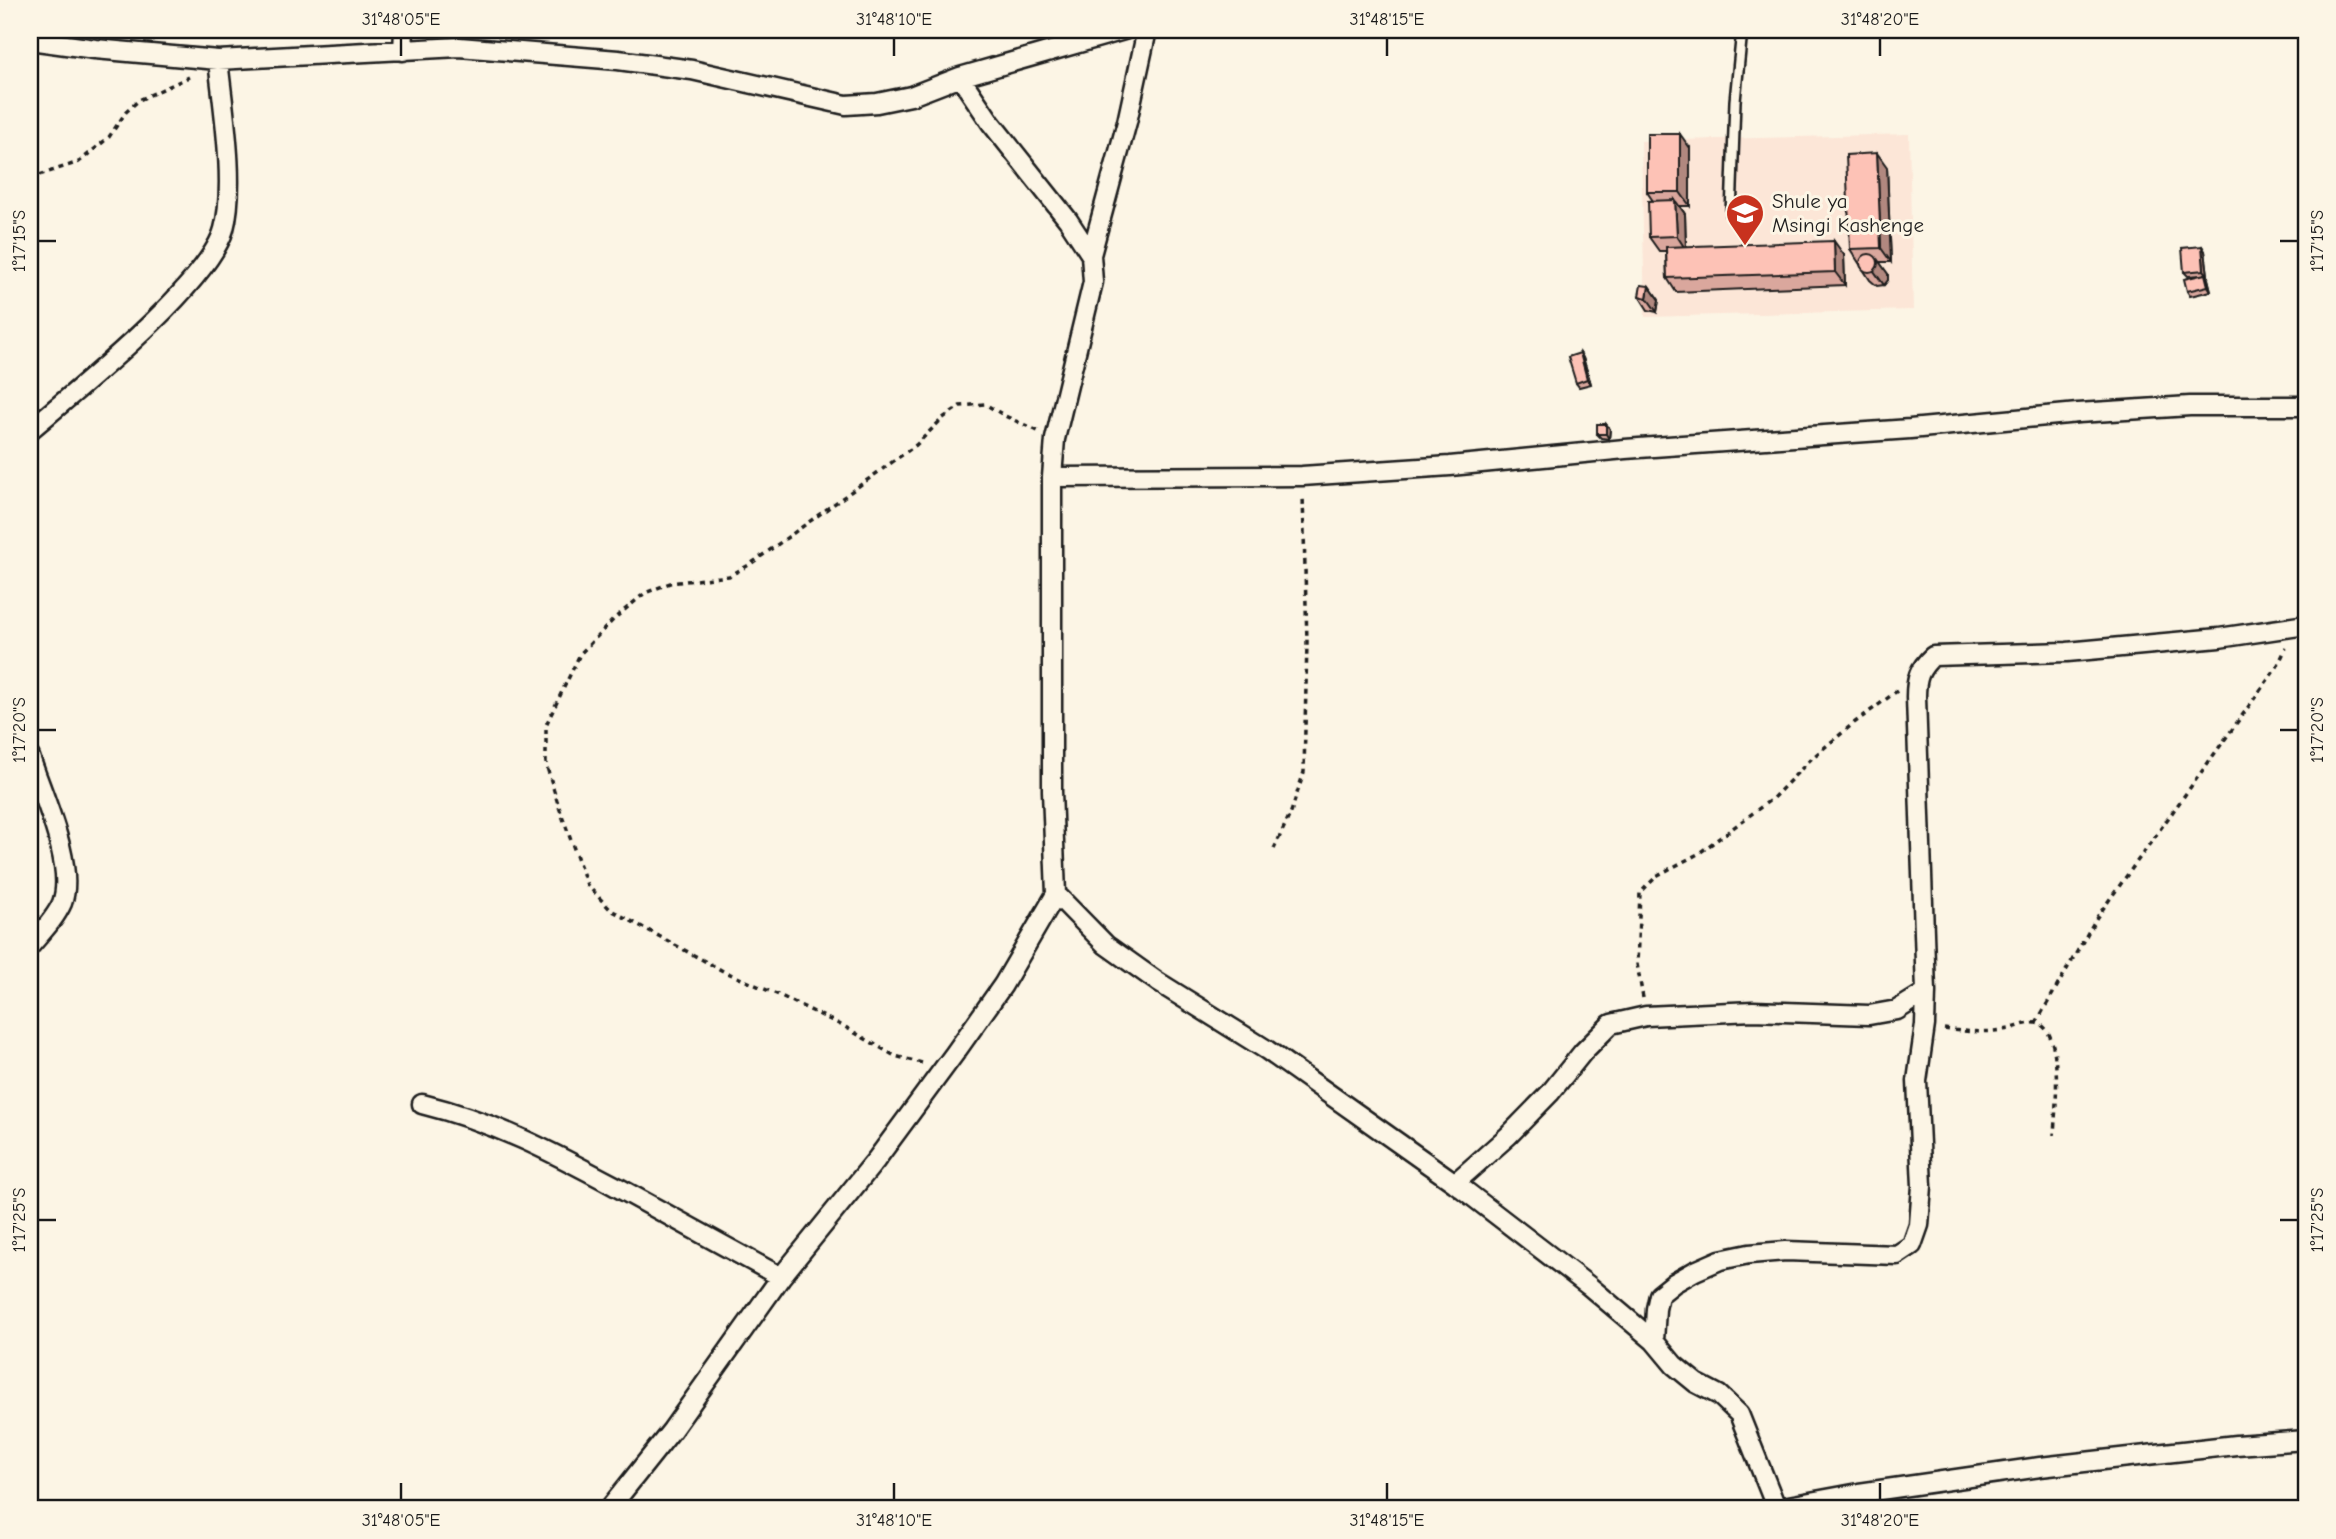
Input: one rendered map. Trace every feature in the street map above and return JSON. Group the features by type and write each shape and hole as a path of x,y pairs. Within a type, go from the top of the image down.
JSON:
{"street":[{"path":"403,51 404,30"},
{"path":"30,40 95,49 210,59 459,47 618,60 692,71 846,105 877,103 911,96 960,77 1124,30"},
{"path":"609,1509 672,1430 781,1277 876,1160 944,1069 1003,985 1056,894 1052,790 1052,477 1055,439 1093,282 1091,255 1127,122 1147,30"},
{"path":"30,430 142,331 194,279 214,253 224,232 228,211 226,134 210,59"},
{"path":"960,77 991,123 1061,210 1091,255"},
{"path":"1052,477 1302,476 1910,429 2078,413 2190,406 2306,407"},
{"path":"1654,1341 1659,1295 1685,1277 1720,1260 1786,1251 1897,1255 1912,1245 1919,1225 1922,1186 1917,1081 1925,1025 1926,992 1916,679 1921,667 1933,656 2067,652 2219,638 2301,626"},
{"path":"30,757 63,858 66,883 62,903 30,946"},
{"path":"1056,894 1106,945 1158,982 1267,1050 1455,1183 1589,1286 1654,1341 1674,1365 1696,1383 1719,1395 1739,1414 1774,1508 2040,1467 2306,1440"},
{"path":"1455,1183 1508,1136 1611,1024 1646,1016 1753,1011 1870,1015 1897,1010 1926,992"},
{"path":"422,1104 458,1113 558,1154 781,1277"}],"lane":[{"path":"1731,215 1735,101 1742,30"}],"path":[{"path":"30,178 79,162 109,137 126,112 139,100 184,81 210,59"},
{"path":"944,1069 895,1056 834,1021 723,971 611,910 587,885 546,764 545,725 580,654 616,617 645,593 670,583 729,576 749,565 916,445 943,418 960,406 985,404 1004,416 1055,439"},
{"path":"1274,849 1291,812 1304,772 1307,629 1302,476"},
{"path":"2036,1023 2097,917 2277,667 2301,626"},
{"path":"1646,1016 1637,964 1640,894 1658,875 1698,854 1773,798 1812,758 1854,723 1916,679"},
{"path":"1925,1025 1965,1032 2011,1029 2036,1023 2044,1027 2051,1035 2055,1055 2054,1135"}],"shaded area":[{"path":"1909,134 1913,310 1645,317 1641,141"}],"building":[{"path":"1647,134 1680,134 1680,192 1647,192"},
{"path":"1877,153 1881,248 1850,249 1846,155"},
{"path":"1675,200 1677,236 1649,237 1648,201"},
{"path":"1834,241 1835,272 1667,278 1666,247"},
{"path":"2202,246 2204,270 2184,272 2182,248"},
{"path":"1869,254 1875,257 1878,263 1875,269 1869,272 1863,269 1860,263 1863,257"},
{"path":"2205,274 2208,286 2187,291 2184,279"},
{"path":"1641,285 1649,286 1647,298 1639,296"},
{"path":"1580,353 1587,379 1576,383 1568,357"},
{"path":"1597,424 1606,424 1606,434 1597,434"}],"place":[{"name":"Shule ya Msingi Kashenge","path":"1745,247"}]}
